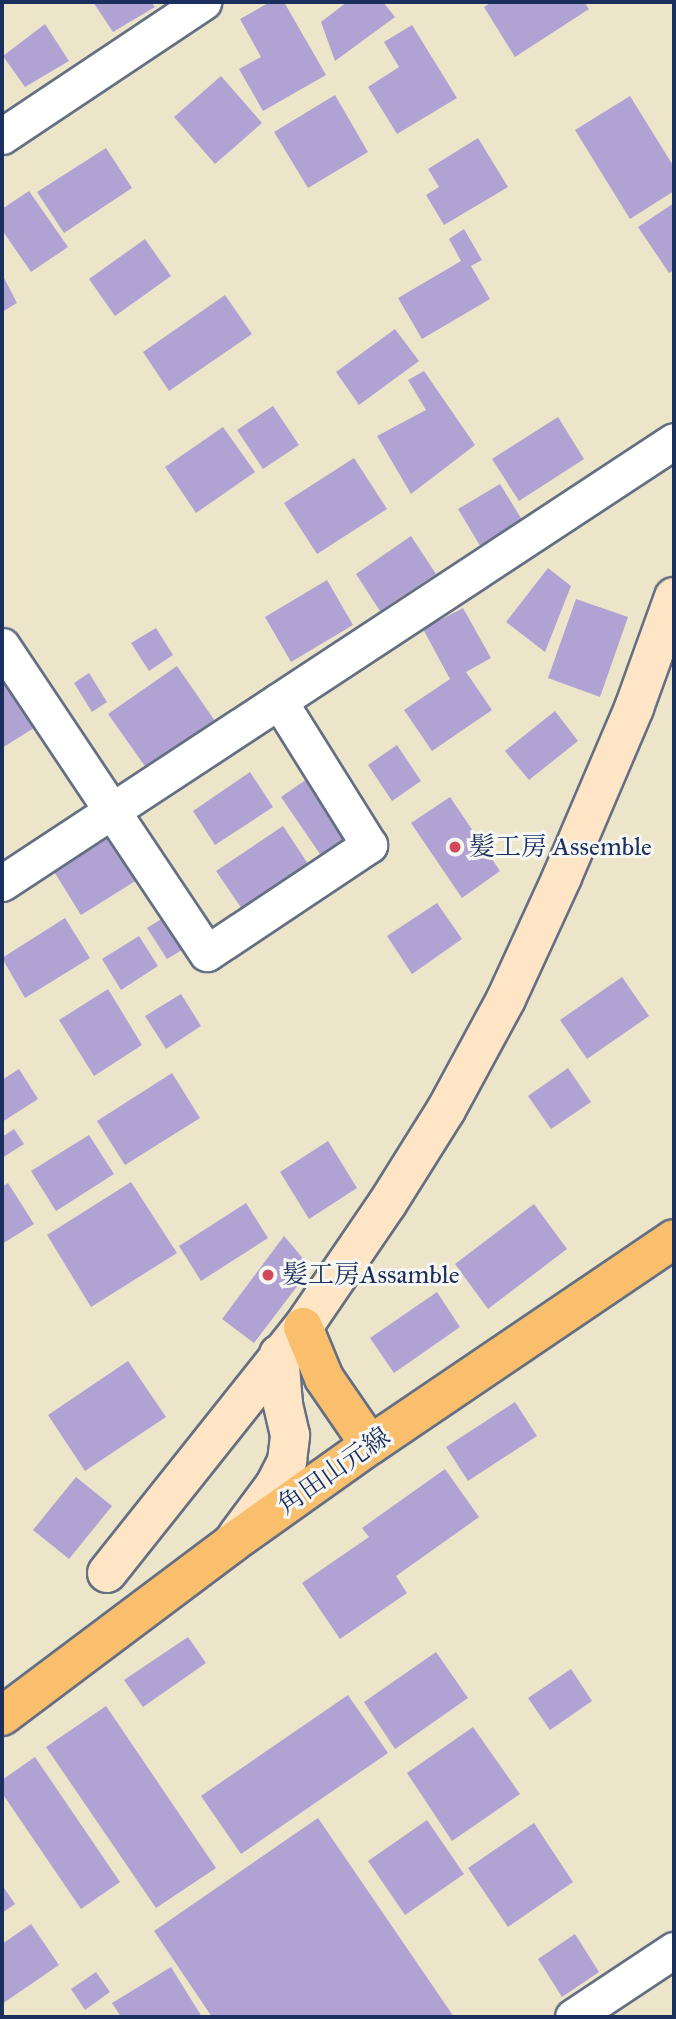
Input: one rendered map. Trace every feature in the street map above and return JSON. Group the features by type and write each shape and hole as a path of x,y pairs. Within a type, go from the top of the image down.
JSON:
{"main road":[{"name":"角田山元線","path":"2,1716 232,1543 370,1445 674,1239"},
{"path":"291,1340 324,1378 370,1445"}],"street":[{"path":"2,136 204,2"},
{"path":"2,883 674,441"},
{"path":"107,1573 291,1340 387,1204 446,1110 506,999 634,708 674,597"},
{"path":"2,646 207,953 369,845 279,701"},
{"path":"232,1543 275,1485 287,1461 290,1435 283,1404 291,1340"},
{"path":"573,2017 674,1950"}],"building":[{"path":"93,2 151,2 155,7 113,32"},
{"path":"270,2 284,2 326,75 263,111 239,69 261,57 240,19"},
{"path":"347,2 383,2 395,17 335,61 321,22"},
{"path":"492,2 584,2 589,9 515,57 484,7"},
{"path":"45,24 69,61 25,87 3,56"},
{"path":"412,25 457,98 397,134 368,87 399,67 384,42"},
{"path":"221,76 262,123 215,164 174,117"},
{"path":"335,95 368,152 308,188 274,132"},
{"path":"630,96 674,167 674,191 630,219 575,130"},
{"path":"478,138 508,187 444,225 426,195 439,187 428,169"},
{"path":"106,148 132,188 64,233 37,192"},
{"path":"29,191 68,247 31,272 2,230 2,209"},
{"path":"674,203 674,270 669,273 638,227"},
{"path":"464,229 482,260 471,266 490,299 422,339 398,298 461,261 449,239"},
{"path":"145,239 171,276 115,316 89,279"},
{"path":"2,274 17,303 2,312"},
{"path":"225,295 252,334 169,391 143,352"},
{"path":"395,329 419,361 359,405 336,372"},
{"path":"424,371 475,445 411,494 377,436 426,410 408,380"},
{"path":"273,406 299,445 263,469 237,430"},
{"path":"558,417 584,459 519,501 492,459"},
{"path":"223,427 255,472 196,513 165,467"},
{"path":"354,458 387,509 317,554 284,503"},
{"path":"500,484 524,523 482,549 458,509"},
{"path":"411,536 436,574 380,611 356,574"},
{"path":"548,568 571,586 545,652 506,622"},
{"path":"327,580 353,625 291,662 265,617"},
{"path":"576,599 628,617 600,697 548,678"},
{"path":"463,608 491,658 466,672 492,710 432,751 404,710 450,679 423,629"},
{"path":"156,628 173,655 149,671 131,643"},
{"path":"177,666 215,721 147,769 108,714"},
{"path":"24,668 53,716 2,748 2,682"},
{"path":"89,673 107,702 92,712 74,683"},
{"path":"555,711 578,741 529,780 505,751"},
{"path":"397,745 421,781 392,801 368,765"},
{"path":"333,761 374,822 322,857 281,797"},
{"path":"250,772 273,807 215,845 193,811"},
{"path":"450,797 500,871 462,898 411,823"},
{"path":"133,819 161,865 81,915 53,870"},
{"path":"283,826 310,867 244,912 216,871"},
{"path":"437,903 462,939 412,974 387,936"},
{"path":"182,906 202,938 167,959 147,928"},
{"path":"65,918 90,958 25,998 2,958"},
{"path":"139,936 158,966 121,990 102,959"},
{"path":"622,977 649,1016 587,1059 560,1020"},
{"path":"108,989 142,1045 94,1076 59,1020"},
{"path":"181,994 201,1026 166,1049 145,1016"},
{"path":"568,1068 591,1102 551,1129 528,1096"},
{"path":"19,1069 38,1099 2,1122 2,1080"},
{"path":"172,1073 200,1118 125,1165 97,1121"},
{"path":"14,1129 24,1144 2,1158 2,1137"},
{"path":"89,1135 114,1174 56,1211 31,1171"},
{"path":"328,1141 357,1188 309,1219 280,1172"},
{"path":"131,1182 177,1253 91,1307 47,1235"},
{"path":"8,1183 34,1224 2,1244 2,1187"},
{"path":"246,1203 268,1238 201,1281 179,1246"},
{"path":"534,1204 567,1249 488,1309 455,1264"},
{"path":"284,1236 311,1268 254,1343 222,1319"},
{"path":"437,1292 460,1327 394,1373 370,1338"},
{"path":"128,1361 166,1417 85,1471 48,1415"},
{"path":"515,1402 537,1436 468,1481 446,1447"},
{"path":"445,1469 479,1517 396,1576 407,1593 340,1639 302,1583 369,1537 362,1528"},
{"path":"76,1477 112,1506 69,1559 33,1530"},
{"path":"188,1637 206,1663 143,1707 124,1680"},
{"path":"436,1652 468,1698 395,1749 364,1702"},
{"path":"571,1669 592,1701 550,1730 528,1698"},
{"path":"348,1695 388,1753 241,1854 201,1796"},
{"path":"106,1706 216,1868 156,1908 46,1747"},
{"path":"473,1727 520,1794 452,1841 407,1773"},
{"path":"35,1757 120,1882 81,1909 2,1793 2,1780"},
{"path":"318,1818 454,2017 212,2017 154,1931"},
{"path":"427,1820 464,1874 405,1915 368,1861"},
{"path":"534,1823 573,1882 508,1927 468,1868"},
{"path":"2,1885 15,1904 2,1913"},
{"path":"31,1924 59,1965 2,2004 2,1944"},
{"path":"575,1934 599,1972 562,1997 538,1959"},
{"path":"171,1967 202,2017 121,2017 112,2003"},
{"path":"96,1972 110,1992 85,2010 71,1989"}],"place":[{"name":"髪工房 Assemble","path":"455,847"},
{"name":"髪工房Assamble","path":"268,1275"}]}
